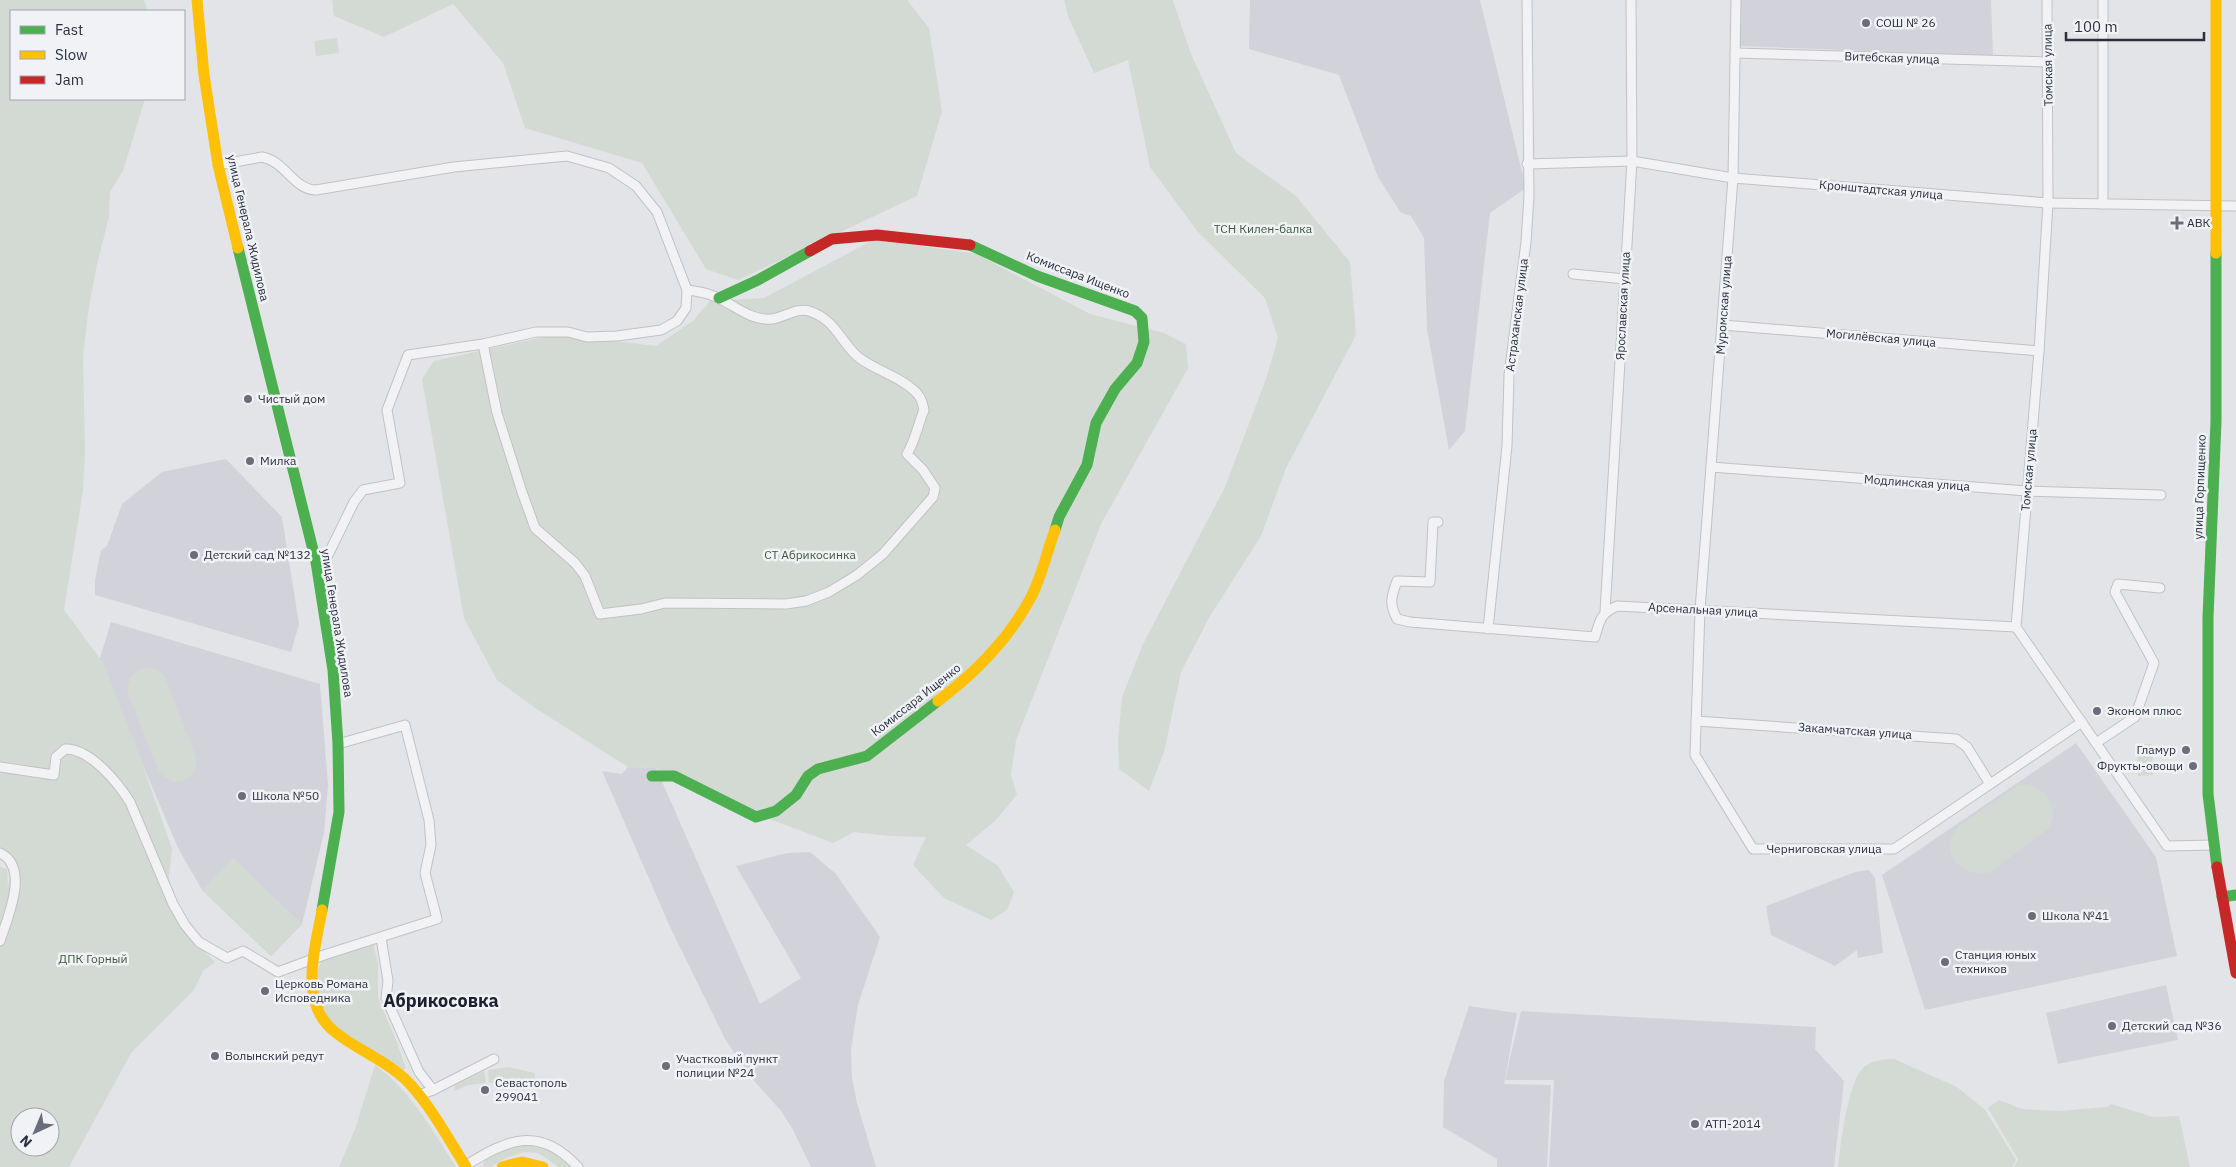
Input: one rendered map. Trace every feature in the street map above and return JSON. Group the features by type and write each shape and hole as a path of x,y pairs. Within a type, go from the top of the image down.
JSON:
{"main road":[{"name":"улица Генерала Жидилова","path":"197,0 204,75 218,165 316,562 333,670 338,744 339,812 313,960 313,1000 322,1018 335,1032 380,1059 406,1080 419,1095 466,1166"},
{"name":"улица Горпищенко","path":"2216,0 2216,421 2208,638 2208,794 2222,897 2236,973"},
{"name":"Комиссара Ищенко","path":"652,776 674,776 756,818 776,811 796,796 808,776 818,768 867,756 969,678 1002,641 1031,598 1059,516 1088,465 1096,424 1115,389 1136,363 1144,342 1142,318 1134,311 1092,298 1046,280 967,244 877,236 832,240 758,280 719,298"},
{"path":"2222,897 2236,895"},
{"path":"502,1167 517,1162 531,1162 543,1167"}],"street":[{"name":"Астраханская улица","path":"1488,629 1507,446 1509,375 1526,242 1529,196 1527,0"},
{"name":"Ярославская улица","path":"1605,612 1632,161 1632,0"},
{"name":"Муромская улица","path":"1700,610 1734,178 1736,0"},
{"name":"Томская улица","path":"2016,627 2039,351 2048,203 2047,0"},
{"path":"2103,0 2103,204"},
{"name":"Витебская улица","path":"1735,53 2048,62"},
{"path":"218,165 262,157 269,158 282,167 305,189 316,190 454,167 567,156 609,168 636,186 657,212 687,290 686,308 677,321 661,330 617,336 595,336 568,332 536,332 483,344 408,355 387,410 400,483 363,490 354,502 328,555 316,562"},
{"name":"Кронштадтская улица","path":"1528,164 1632,161 1734,178 2048,203 2236,206"},
{"path":"1573,274 1625,279"},
{"path":"483,344 497,413 522,492 536,528 575,563 585,576 600,614 640,609 666,603 786,604 806,601 829,592 857,575 883,554 933,497 935,488 907,454 916,440 916,427 924,410 919,395 858,357 831,322 808,311 799,310 772,319 747,316 733,305 719,298 705,292 687,290"},
{"name":"Могилёвская улица","path":"1723,325 2039,351"},
{"name":"Модлинская улица","path":"1711,468 2027,491 2161,495"},
{"path":"1438,522 1433,522 1430,582 1396,582 1392,593 1391,608 1397,619 1410,622 1595,637 1599,621 1605,612"},
{"path":"2096,743 2135,718 2154,662 2115,592 2118,584 2160,588"},
{"name":"Арсенальная улица","path":"1605,612 1617,606 2016,627"},
{"name":"Черниговская улица","path":"1700,610 1695,755 1753,849 1894,849 2082,722"},
{"path":"2016,627 2167,846 2214,845"},
{"name":"Закамчатская улица","path":"1696,721 1956,739 1967,747 1990,784"},
{"path":"0,767 54,775 56,757 65,749 74,749 97,764 122,789 142,827 173,904 185,925 199,942 227,958 242,951 278,972 437,920 425,873 431,845 429,820 405,725 338,744"},
{"path":"0,853 6,856 13,864 16,875 12,906 0,941"},
{"path":"381,938 388,981 386,998 419,1072 432,1090"},
{"path":"419,1095 494,1059"},
{"path":"466,1166 494,1148 511,1143 529,1141 550,1143 578,1167"}],"shaded area":[{"path":"1250,0 1480,0 1526,188 1490,213 1465,431 1449,450 1427,329 1424,238 1411,216 1401,213 1378,177 1339,75 1249,49"},
{"name":"СОШ № 26","path":"1741,0 1991,0 1993,56 1740,46"},
{"name":"Детский сад №132","path":"226,459 282,517 299,624 291,652 95,595 95,580 101,550 107,546 122,504 162,472"},
{"name":"Школа №50","path":"111,622 320,684 328,785 324,833 302,924 271,956 202,890 178,848 99,661"},
{"name":"Школа №41","path":"2076,743 2156,857 2177,956 1925,1010 1882,875"},
{"path":"628,767 656,768 760,1004 801,978 736,866 787,853 810,852 836,874 880,937 858,1005 851,1050 852,1078 857,1103 876,1167 811,1167 782,1112 748,1074 724,1037 671,929 602,771 622,774"},
{"path":"1869,870 1875,878 1883,953 1858,958 1857,950 1835,966 1771,935 1766,906 1855,872"},
{"name":"Детский сад №36","path":"2166,985 2178,1040 2058,1064 2046,1013"},
{"path":"1469,1006 1517,1013 1504,1084 1551,1085 1547,1167 1497,1167 1497,1159 1443,1127 1444,1081"},
{"name":"АТП-2014","path":"1521,1011 1816,1027 1815,1049 1844,1081 1834,1167 1549,1167 1554,1080 1505,1080"}],"green space":[{"name":"ДПК Горный","path":"0,0 144,0 148,10 10,10 10,100 145,100 123,171 110,192 109,217 96,269 88,313 83,357 85,452 83,490 64,610 104,664 141,760 172,849 167,896 185,933 215,962 203,971 194,990 131,1053 69,1167 0,1167 0,867 7,869 8,888 11,867 0,855"},
{"path":"332,0 907,0 929,28 942,111 917,196 738,280 706,269 642,163 525,128 503,63 453,4 384,37 334,16"},
{"name":"ТСН Килен-балка","path":"1064,0 1173,0 1191,54 1236,153 1296,196 1350,262 1356,335 1286,468 1261,536 1210,616 1181,672 1164,752 1149,791 1119,769 1118,741 1122,697 1143,644 1225,487 1266,379 1278,338 1265,298 1198,232 1150,167 1128,60 1094,73 1068,16"},
{"path":"337,38 339,53 316,56 314,41"},
{"name":"СТ Абрикосинка","path":"875,239 976,254 1090,314 1164,333 1186,344 1188,368 1101,524 1016,740 1011,775 1017,795 995,821 966,845 998,866 1014,892 1007,910 991,920 944,898 913,865 926,837 889,836 854,832 833,843 704,794 656,768 628,767 535,708 497,680 464,618 422,379 434,361 557,334 656,346 693,321 710,301 764,298"},
{"path":"150,667 158,670 165,677 196,757 196,768 192,775 182,781 172,782 159,773 128,694 128,683 132,676 140,670"},
{"path":"2137,744 2152,744 2153,775 2138,776"},
{"path":"2027,784 2041,790 2050,800 2053,813 2049,828 1991,872 1970,872 1962,867 1955,861 1951,853 1950,844 1952,835 1959,826 2017,786"},
{"path":"233,858 302,924 271,956 202,890"},
{"path":"373,943 378,964 378,998 406,1068 401,1071 332,1026 314,988 316,973 322,960"},
{"path":"1894,1059 1957,1087 1985,1110 2016,1160 2012,1167 1838,1167 1849,1099 1858,1074 1864,1067 1875,1061"},
{"path":"375,1065 411,1099 456,1167 339,1167 355,1129"},
{"path":"509,1067 535,1073 535,1079 513,1078 489,1083 488,1070"},
{"path":"484,1071 486,1083 469,1085 454,1091 455,1085"},
{"path":"1999,1100 2022,1109 2058,1111 2107,1107 2111,1104 2153,1117 2179,1116 2190,1167 2014,1167 2018,1159 1988,1108"},
{"path":"525,1144 545,1147 572,1167 559,1167 538,1153 523,1152 506,1158 490,1167 483,1167 484,1159 503,1148"}],"traffic: fast":[{"path":"970,245 1037,276 1135,311 1142,318 1144,342 1137,363 1115,389 1096,423 1087,465 1059,517 1055,530"},
{"path":"238,248 316,562 333,670 338,744 339,812 322,910"},
{"path":"719,298 758,280 810,251"},
{"path":"2216,253 2216,421 2208,618 2208,794 2217,867"},
{"path":"652,776 674,776 756,817 776,811 796,795 808,776 818,769 867,756 938,701"},
{"path":"2222,897 2236,895"}],"traffic: slow":[{"path":"197,0 204,75 218,165 238,248"},
{"path":"2216,0 2216,253"},
{"path":"938,701 978,667 1012,628 1034,591 1055,530"},
{"path":"322,910 313,959 313,991 316,1006 324,1020 335,1032 397,1072 414,1088 430,1109 466,1167"},
{"path":"502,1167 522,1162 543,1167"}],"traffic: jam":[{"path":"810,251 832,239 877,235 970,245"},
{"path":"2217,867 2236,973"}],"place":[{"name":"СОШ № 26","path":"1866,23"},
{"name":"АВК","path":"2177,223"},
{"name":"Чистый дом","path":"248,399"},
{"name":"Милка","path":"250,461"},
{"name":"Детский сад №132","path":"194,555"},
{"name":"Эконом плюс","path":"2097,711"},
{"name":"Гламур","path":"2186,750"},
{"name":"Фрукты-овощи","path":"2193,766"},
{"name":"Школа №50","path":"242,796"},
{"name":"Школа №41","path":"2032,916"},
{"name":"Станция юных техников","path":"1945,962"},
{"name":"Церковь Романа Исповедника","path":"265,991"},
{"name":"Детский сад №36","path":"2112,1026"},
{"name":"Волынский редут","path":"215,1056"},
{"name":"Участковый пункт полиции №24","path":"666,1066"},
{"name":"Севастополь 299041","path":"485,1090"},
{"name":"АТП-2014","path":"1695,1124"}],"district":[{"name":"Абрикосовка","path":"441,1001"}]}
